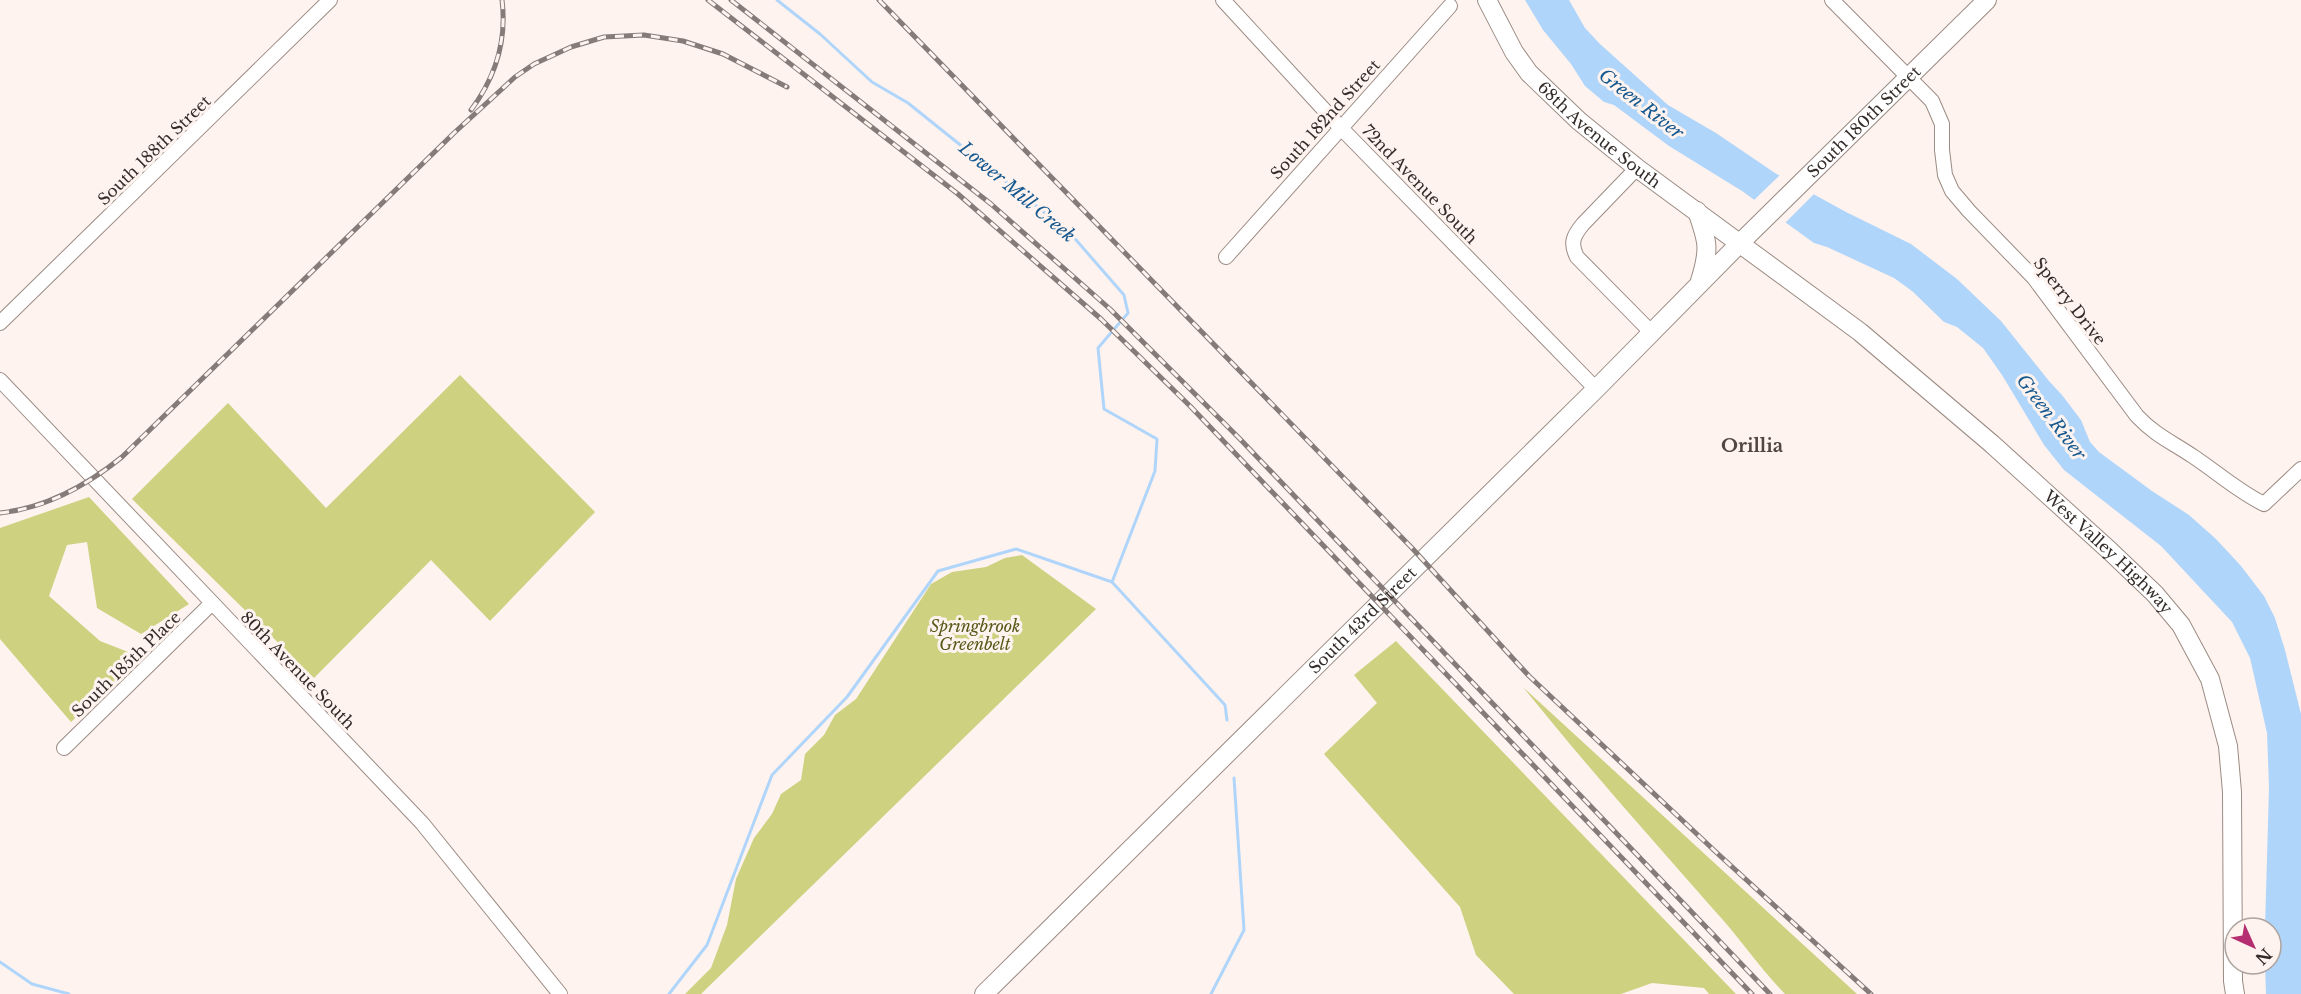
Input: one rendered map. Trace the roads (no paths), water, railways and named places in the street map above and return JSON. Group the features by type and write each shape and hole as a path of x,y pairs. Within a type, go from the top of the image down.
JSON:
{"main road":[{"name":"68th Avenue South","path":"1487,0 1514,52 1529,73 1579,121 1637,168 1740,243"},
{"name":"South 180th Street","path":"1740,243 1988,0"},
{"path":"1697,211 1706,237 1708,252 1699,285"},
{"name":"South 43rd Street","path":"984,994 1596,389 1740,243"},
{"name":"West Valley Highway","path":"1740,243 1860,332 1983,436 2110,550 2155,594 2181,625 2210,678 2228,746 2232,792 2233,981 2235,994"}],"street":[{"name":"South 188th Street","path":"0,323 330,0"},
{"name":"72nd Avenue South","path":"1223,0 1340,127 1596,389"},
{"name":"Sperry Drive","path":"1832,0 1932,101 1942,124 1945,175 1952,191 2034,278 2137,416 2158,436 2192,456 2249,497 2264,504 2301,469"},
{"name":"South 182nd Street","path":"1226,256 1450,6"},
{"path":"1637,168 1583,224 1575,234 1572,244 1577,257 1651,332"},
{"name":"80th Avenue South","path":"0,380 422,823 560,994"},
{"name":"South 185th Place","path":"64,748 212,603"}],"water":[{"name":"Green River","path":"1525,0 1569,0 1585,28 1600,44 1668,105 1716,133 1775,173 1911,244 1957,279 2001,321 2062,395 2081,420 2090,442 2099,452 2189,515 2241,566 2264,596 2275,618 2301,714 2301,994 2266,994 2265,976 2283,976 2283,916 2265,916 2269,787 2267,733 2250,658 2232,622 2161,546 2064,470 2044,445 1983,348 1957,327 1944,322 1912,291 1894,278 1814,243 1742,191 1669,146 1614,105 1604,102 1585,86 1571,64 1543,30"}],"waterway":[{"name":"Lower Mill Creek","path":"777,0 820,34 872,82 908,103 1070,233 1124,295 1128,313 1098,348 1104,409 1157,439 1155,471 1112,582"},
{"path":"669,994 707,945 772,775 847,697 938,571 1016,549 1112,582 1225,705 1227,720"},
{"path":"1211,994 1244,930 1234,778"},
{"path":"0,962 32,984 69,994"}],"railway":[{"path":"471,110 493,72 501,44 502,0"},
{"path":"708,0 958,194 1101,319 1190,406 1752,994"},
{"path":"731,0 991,204 1110,309 1240,439 1770,994"},
{"path":"879,0 1412,548 1529,676 1871,994"},
{"path":"0,513 33,506 65,494 122,457 454,133 515,77 534,64 571,47 604,37 644,35 683,41 723,54 787,87"}],"district":[{"name":"Orillia","path":"1752,446"}],"park label":[{"name":"Springbrook Greenbelt","path":"975,635"}]}
